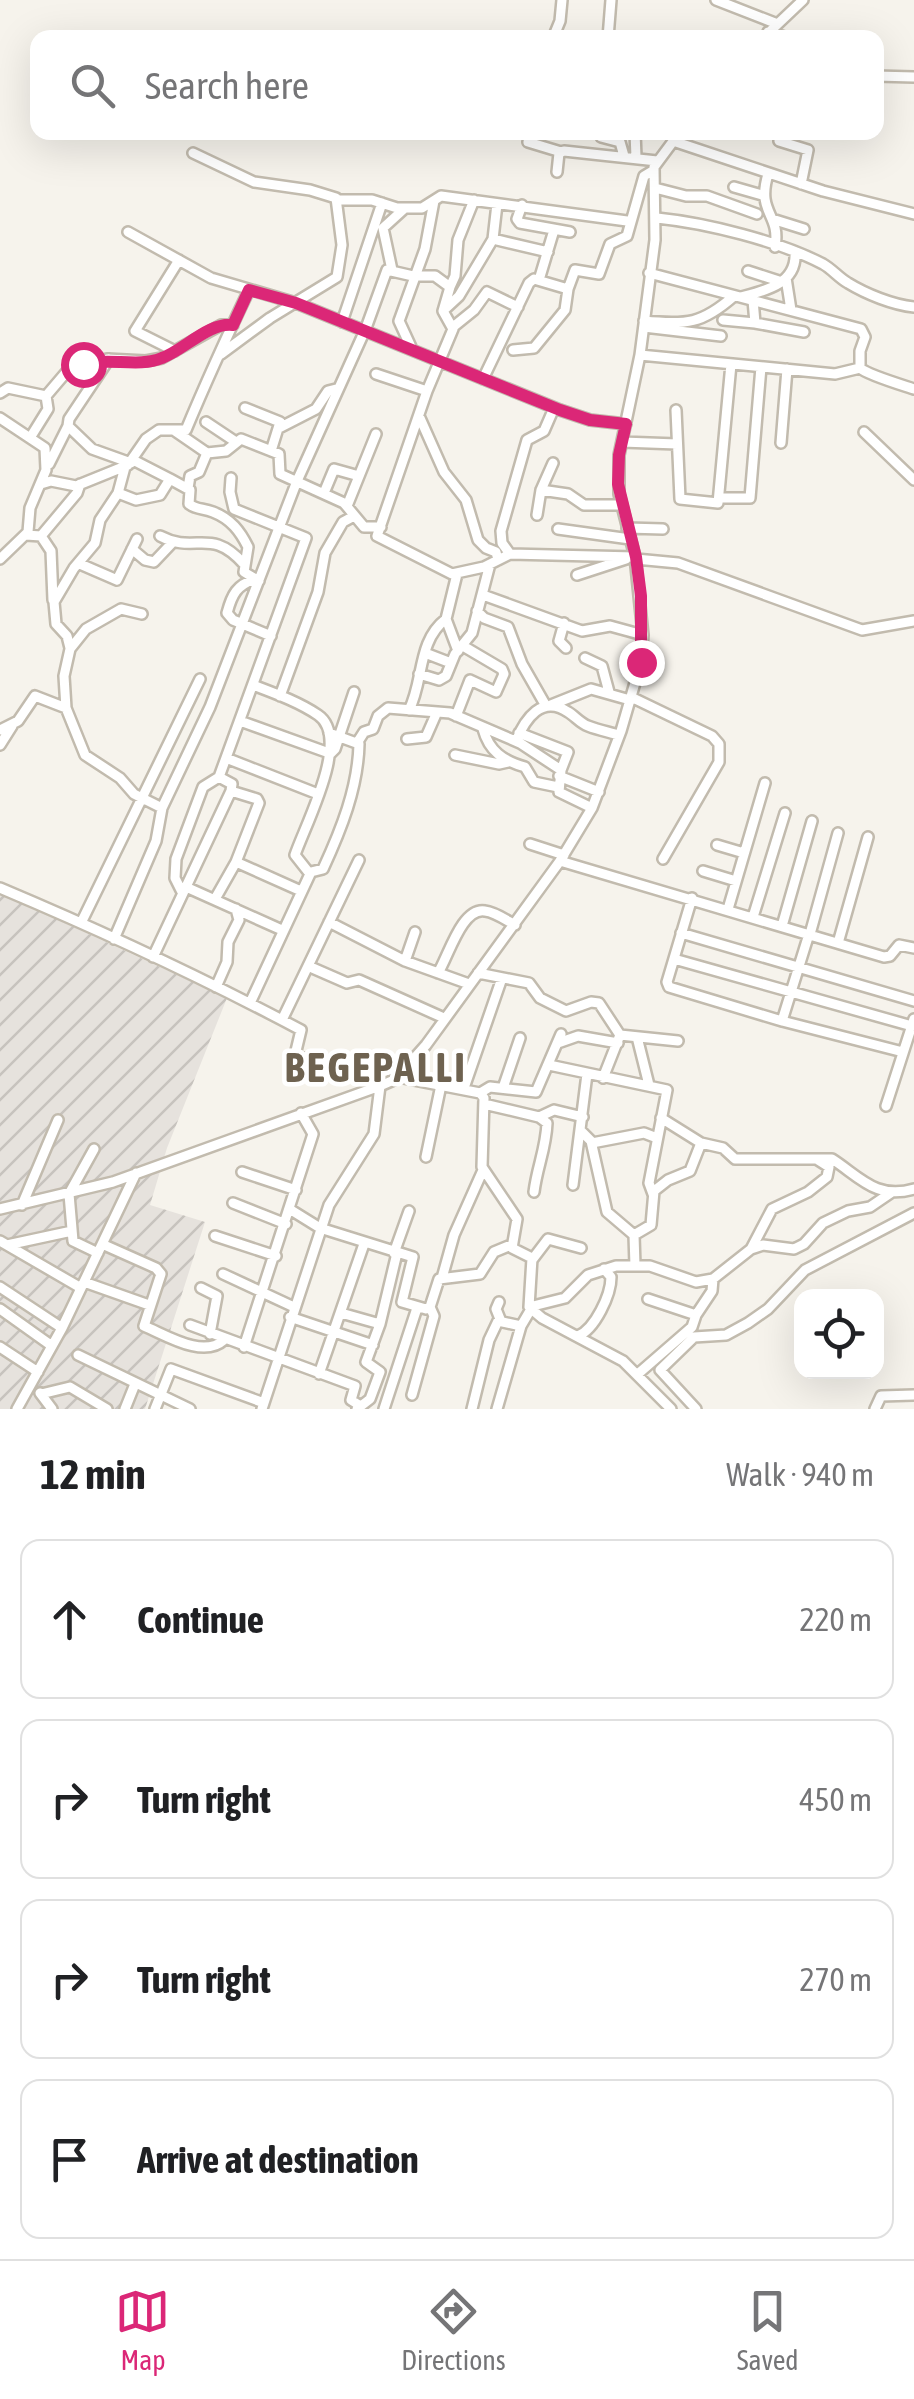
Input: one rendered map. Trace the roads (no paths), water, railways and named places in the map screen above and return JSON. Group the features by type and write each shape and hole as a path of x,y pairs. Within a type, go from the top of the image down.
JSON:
{"street":[{"path":"556,30 562,0"},
{"path":"609,30 611,0"},
{"path":"716,0 767,30"},
{"path":"770,30 803,0"},
{"path":"884,76 914,77"},
{"path":"528,140 561,152 630,156 655,165"},
{"path":"614,140 620,142 630,156"},
{"path":"630,156 633,140"},
{"path":"512,350 535,348 565,310 575,270 599,274 610,244 624,240 644,176 674,140"},
{"path":"683,140 768,174 914,214"},
{"path":"780,142 808,150 802,184"},
{"path":"557,172 561,152"},
{"path":"193,153 254,182 310,190 338,200 424,208 442,196 626,221"},
{"path":"0,1209 69,1194 136,1173 398,1077 562,858 599,792 641,662 643,635 618,475 640,356 657,218 655,165"},
{"path":"768,174 762,196 777,230 775,246"},
{"path":"734,187 762,196"},
{"path":"655,188 686,196 707,196 757,214"},
{"path":"686,196 691,221"},
{"path":"221,354 257,326 336,279 342,242 338,200"},
{"path":"412,349 399,322 426,249 434,200"},
{"path":"452,326 443,311 455,276 458,240 474,200"},
{"path":"712,226 718,202"},
{"path":"342,322 382,203"},
{"path":"443,311 458,296 493,239 498,204"},
{"path":"522,205 518,222 570,232"},
{"path":"392,270 383,228 404,208"},
{"path":"657,218 691,221 775,246 795,258 806,257 826,265 848,283 902,306 914,307"},
{"path":"772,219 804,229"},
{"path":"539,280 554,230"},
{"path":"128,232 201,274 296,303 554,408 590,420 626,424"},
{"path":"493,239 548,252"},
{"path":"644,324 687,324 737,296 764,291 784,280 795,258"},
{"path":"175,352 135,331 179,260"},
{"path":"748,271 784,280"},
{"path":"114,938 156,841 162,808 243,625 297,481 364,332 386,272 438,277 450,287"},
{"path":"649,273 863,331 860,368"},
{"path":"483,380 529,283 539,280 568,289"},
{"path":"784,280 791,310"},
{"path":"54,602 95,543 100,520 148,437 161,429 188,428 202,388 249,290"},
{"path":"456,574 378,536 452,326 474,310 487,292 518,307"},
{"path":"721,292 726,305"},
{"path":"753,300 755,323"},
{"path":"723,320 804,332"},
{"path":"644,324 721,336"},
{"path":"30,438 48,409 46,396 66,370 108,359 151,361 175,352 220,325 233,325"},
{"path":"640,356 835,374 860,368"},
{"path":"0,560 26,535 30,508 47,466 69,419 108,359"},
{"path":"676,410 681,500 718,503 731,364"},
{"path":"720,498 750,498 761,367"},
{"path":"860,368 867,374 914,389"},
{"path":"780,443 787,369"},
{"path":"376,374 427,392"},
{"path":"0,393 8,388 46,396"},
{"path":"279,428 316,408 328,391 336,389"},
{"path":"244,408 278,421 270,451"},
{"path":"420,674 442,680 472,633 527,440 544,431 554,408"},
{"path":"420,415 444,472 466,500 478,540 497,555"},
{"path":"0,418 46,449 47,466 64,485"},
{"path":"206,422 236,442"},
{"path":"68,426 92,449 188,488 189,504 194,508 210,511 236,526 248,547 244,573 257,580"},
{"path":"173,429 206,453 220,453 241,439 280,455 280,474 324,493 366,528 381,527"},
{"path":"864,432 914,480"},
{"path":"280,696 318,592 325,553 350,511 376,434"},
{"path":"622,442 676,444"},
{"path":"188,488 190,476 199,472 206,453"},
{"path":"40,484 80,484 130,463"},
{"path":"536,515 541,490 553,463"},
{"path":"324,493 334,469 359,476"},
{"path":"232,478 233,508 306,538 220,778 204,787 176,860 175,878 184,889 282,930"},
{"path":"118,493 136,500 156,497 170,479"},
{"path":"40,536 77,494 80,484"},
{"path":"541,490 568,494 584,505 622,505"},
{"path":"558,529 629,534 663,529"},
{"path":"26,535 40,536 51,550 56,624 67,636 70,649 64,676 66,708 85,755 162,808"},
{"path":"160,536 172,542 212,542 228,548 244,564"},
{"path":"80,564 117,580 134,544 146,560 154,562 172,542"},
{"path":"456,574 497,555 633,558 678,563 862,630 914,621"},
{"path":"577,574 633,558"},
{"path":"409,710 431,634 446,619 456,574"},
{"path":"257,580 240,584 232,594 227,612 233,620 271,636"},
{"path":"483,595 582,631 610,626 643,635"},
{"path":"70,649 86,629 120,610 142,614"},
{"path":"477,611 484,618 508,627 522,664 549,706 567,710 589,727 619,734"},
{"path":"446,619 460,649 502,669 504,674 496,692 470,680 456,716"},
{"path":"564,623 559,640 566,648"},
{"path":"424,653 450,663"},
{"path":"585,658 602,666 609,692"},
{"path":"82,921 200,680"},
{"path":"253,685 320,716 334,734 357,742"},
{"path":"517,737 530,716 591,689 631,698 712,736 719,744 719,762 663,859"},
{"path":"311,872 295,855 330,764 334,734 354,692"},
{"path":"0,745 35,696 66,708"},
{"path":"311,872 322,871 338,835 358,772 357,742 364,732 373,729 382,711 388,708 456,716 483,729 568,752 559,778 564,796 592,808"},
{"path":"407,739 426,738 437,712"},
{"path":"240,721 329,754"},
{"path":"0,730 12,726"},
{"path":"483,729 489,748 508,762 525,768 534,782 559,778"},
{"path":"517,737 559,778 599,792"},
{"path":"454,755 500,764 508,762"},
{"path":"226,758 318,794"},
{"path":"153,957 231,791 232,784 220,778"},
{"path":"728,910 765,783"},
{"path":"214,899 236,862 259,801 231,791"},
{"path":"753,918 785,814"},
{"path":"782,926 812,821"},
{"path":"782,1021 838,833"},
{"path":"838,943 868,837"},
{"path":"530,844 562,858 884,957 899,945 914,948"},
{"path":"718,845 744,854"},
{"path":"282,1020 360,860"},
{"path":"236,862 300,891"},
{"path":"702,871 736,881"},
{"path":"250,1003 311,872"},
{"path":"0,888 82,921 250,1003 301,1030 295,1056 380,1086"},
{"path":"692,898 666,982 672,988 903,1052"},
{"path":"216,987 227,962 228,942 239,920 236,909"},
{"path":"438,973 454,947 464,918 471,912 487,911 515,924"},
{"path":"329,922 405,961 469,984"},
{"path":"405,961 415,932"},
{"path":"682,933 914,1001"},
{"path":"674,959 913,1023 886,1106"},
{"path":"308,966 346,983 359,980 444,1018"},
{"path":"478,973 528,984 540,998 566,1011 596,1002 619,1039"},
{"path":"464,1088 502,978"},
{"path":"637,1036 649,1084"},
{"path":"480,1092 486,1087 536,1092 560,1039 637,1036 678,1040"},
{"path":"502,1088 520,1038"},
{"path":"604,1078 619,1039"},
{"path":"549,1065 649,1084 668,1092 649,1183 653,1194 651,1225 634,1235"},
{"path":"573,1185 587,1074"},
{"path":"398,1077 480,1092"},
{"path":"426,1158 441,1085"},
{"path":"155,1409 171,1369 263,1406 320,1228 338,1186 374,1134 380,1086"},
{"path":"412,1395 434,1316 430,1307 438,1281 483,1170 484,1104 480,1092"},
{"path":"484,1104 540,1116 554,1110 583,1117"},
{"path":"244,1348 313,1134 302,1113"},
{"path":"534,1192 547,1128 540,1116"},
{"path":"662,1118 701,1144 721,1147 735,1159 835,1160 857,1179 892,1192"},
{"path":"22,1204 58,1120"},
{"path":"581,1131 592,1144 607,1212 634,1235 635,1266"},
{"path":"592,1144 644,1133 657,1138"},
{"path":"653,1194 668,1180 690,1171 701,1144"},
{"path":"94,1148 69,1194 73,1241 158,1270 160,1276 144,1326 201,1348 215,1347 224,1340"},
{"path":"752,1249 772,1209 808,1192 826,1177 829,1167 818,1160"},
{"path":"483,1170 516,1219 511,1245"},
{"path":"242,1172 296,1190"},
{"path":"16,1409 62,1328 136,1173"},
{"path":"530,1308 564,1298 588,1274 604,1269 650,1266 696,1282 713,1279 752,1249 764,1245 794,1249 803,1245 823,1223 847,1212 870,1208 892,1192 914,1188"},
{"path":"233,1203 286,1224"},
{"path":"291,1210 320,1228 414,1259 402,1300 418,1308 430,1307"},
{"path":"190,1325 355,1386 352,1400 358,1407 370,1399 380,1372 366,1364 409,1211"},
{"path":"696,1409 660,1370 694,1337 724,1335 748,1323 768,1309 805,1270 914,1214"},
{"path":"4,1243 72,1230"},
{"path":"216,1236 276,1256"},
{"path":"497,1409 530,1308 532,1260 548,1239 580,1248"},
{"path":"4,1243 83,1285 149,1305"},
{"path":"319,1374 364,1244"},
{"path":"511,1245 532,1260"},
{"path":"442,1278 480,1274 494,1252 511,1245"},
{"path":"577,1336 588,1331 610,1289 611,1277 604,1269"},
{"path":"224,1274 332,1333 373,1345"},
{"path":"638,1374 689,1331 712,1291 713,1279"},
{"path":"0,1287 62,1328"},
{"path":"201,1288 217,1296 210,1334"},
{"path":"648,1299 696,1315"},
{"path":"472,1409 489,1340 500,1319 496,1309 499,1302"},
{"path":"384,1409 418,1308"},
{"path":"530,1308 623,1361 671,1409"},
{"path":"0,1309 52,1346"},
{"path":"341,1313 380,1324"},
{"path":"500,1319 521,1326"},
{"path":"0,1347 38,1372"},
{"path":"78,1355 186,1408"},
{"path":"125,1409 135,1384"},
{"path":"29,1386 52,1409"},
{"path":"41,1394 70,1387 107,1409"},
{"path":"875,1409 881,1396 914,1395"}],"district":[{"name":"BEGEPALLI","path":"376,1067"}]}
